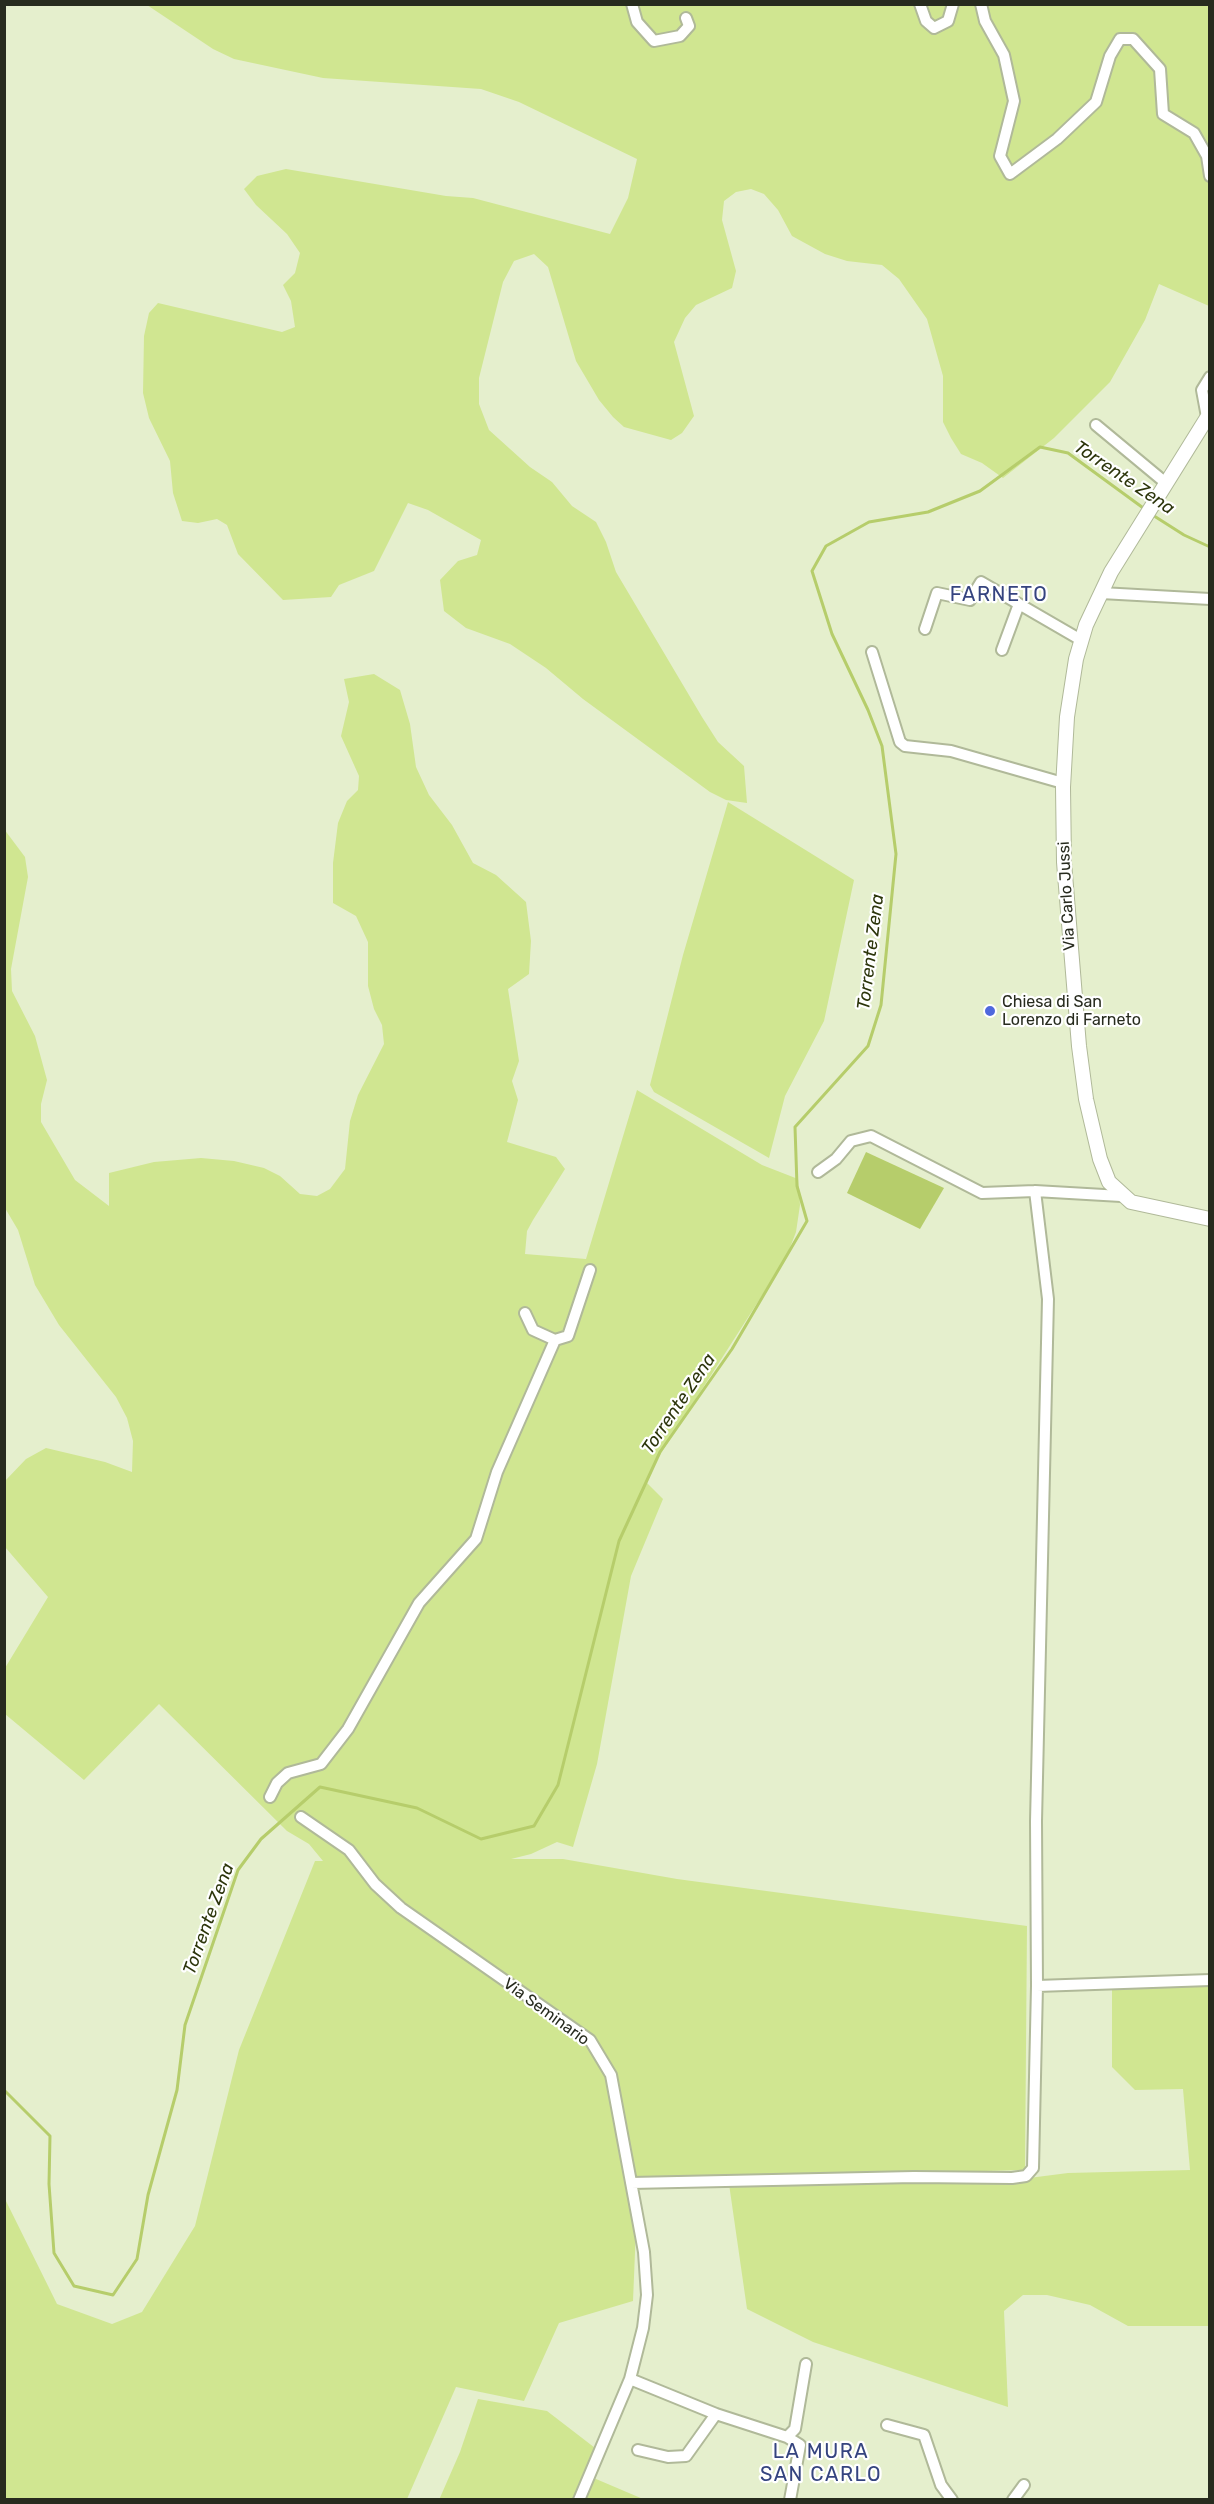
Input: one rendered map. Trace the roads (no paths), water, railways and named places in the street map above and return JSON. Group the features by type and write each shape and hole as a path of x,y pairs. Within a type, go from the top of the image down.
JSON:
{"street":[{"path":"632,4 637,22 654,41 680,36 688,26 686,18"},
{"path":"920,4 926,21 934,28 948,21 953,4"},
{"path":"981,4 985,21 1004,55 1014,101 1000,156 1010,174 1057,140 1096,102 1110,56 1120,39 1134,39 1160,69 1163,114 1194,133 1207,156 1209,176"},
{"path":"1208,415 1202,390 1209,377"},
{"name":"Via Carlo Jussi","path":"1121,1196 1109,1182 1100,1160 1086,1099 1064,872 1063,783 1067,717 1081,640 1086,625 1111,572 1208,415"},
{"path":"1096,425 1161,478"},
{"path":"925,629 937,593 970,600 981,582 1081,640"},
{"path":"1101,593 1209,599"},
{"path":"1002,650 1019,604"},
{"path":"872,652 900,742 905,746 951,751 1063,783"},
{"path":"818,1173 851,1141 871,1136 982,1193 1035,1191 1121,1196 1131,1202 1209,1219"},
{"path":"631,2183 1026,2176 1033,2168 1037,1986 1036,1821 1048,1299 1035,1191"},
{"path":"525,1314 533,1330 555,1340 568,1336 590,1270"},
{"path":"270,1797 277,1783 288,1773 321,1764 348,1729 419,1603 476,1539 497,1472 555,1340"},
{"name":"Via Seminario","path":"301,1817 349,1850 375,1884 401,1908 590,2040 610,2075 644,2252 646,2295 643,2328 630,2379 579,2499"},
{"path":"1037,1986 1209,1980"},
{"path":"787,2437 795,2429 806,2364"},
{"path":"630,2379 716,2414 787,2437 800,2445 790,2499"},
{"path":"638,2450 668,2457 686,2457 716,2414"},
{"path":"887,2425 924,2434 941,2485 952,2499"},
{"path":"1013,2499 1024,2485"}],"waterway":[{"name":"Torrente Zena","path":"4,2090 50,2136 49,2184 54,2253 74,2286 113,2295 137,2259 148,2195 177,2090 185,2025 238,1870 261,1839 320,1787 417,1808 481,1839 534,1826 558,1785 619,1541 660,1452 732,1349 807,1221 797,1186 795,1127 868,1046 881,1005 896,854 882,746 868,710 832,634 812,571 826,546 869,522 928,512 980,491 1040,447 1068,453 1146,510"},
{"name":"Torrente Zena","path":"1151,514 1184,535 1210,547"}],"place":[{"name":"Chiesa di San Lorenzo di Farneto","path":"990,1011"}],"district":[{"name":"FARNETO","path":"999,595"},
{"name":"LA MURA SAN CARLO","path":"821,2464"}]}
